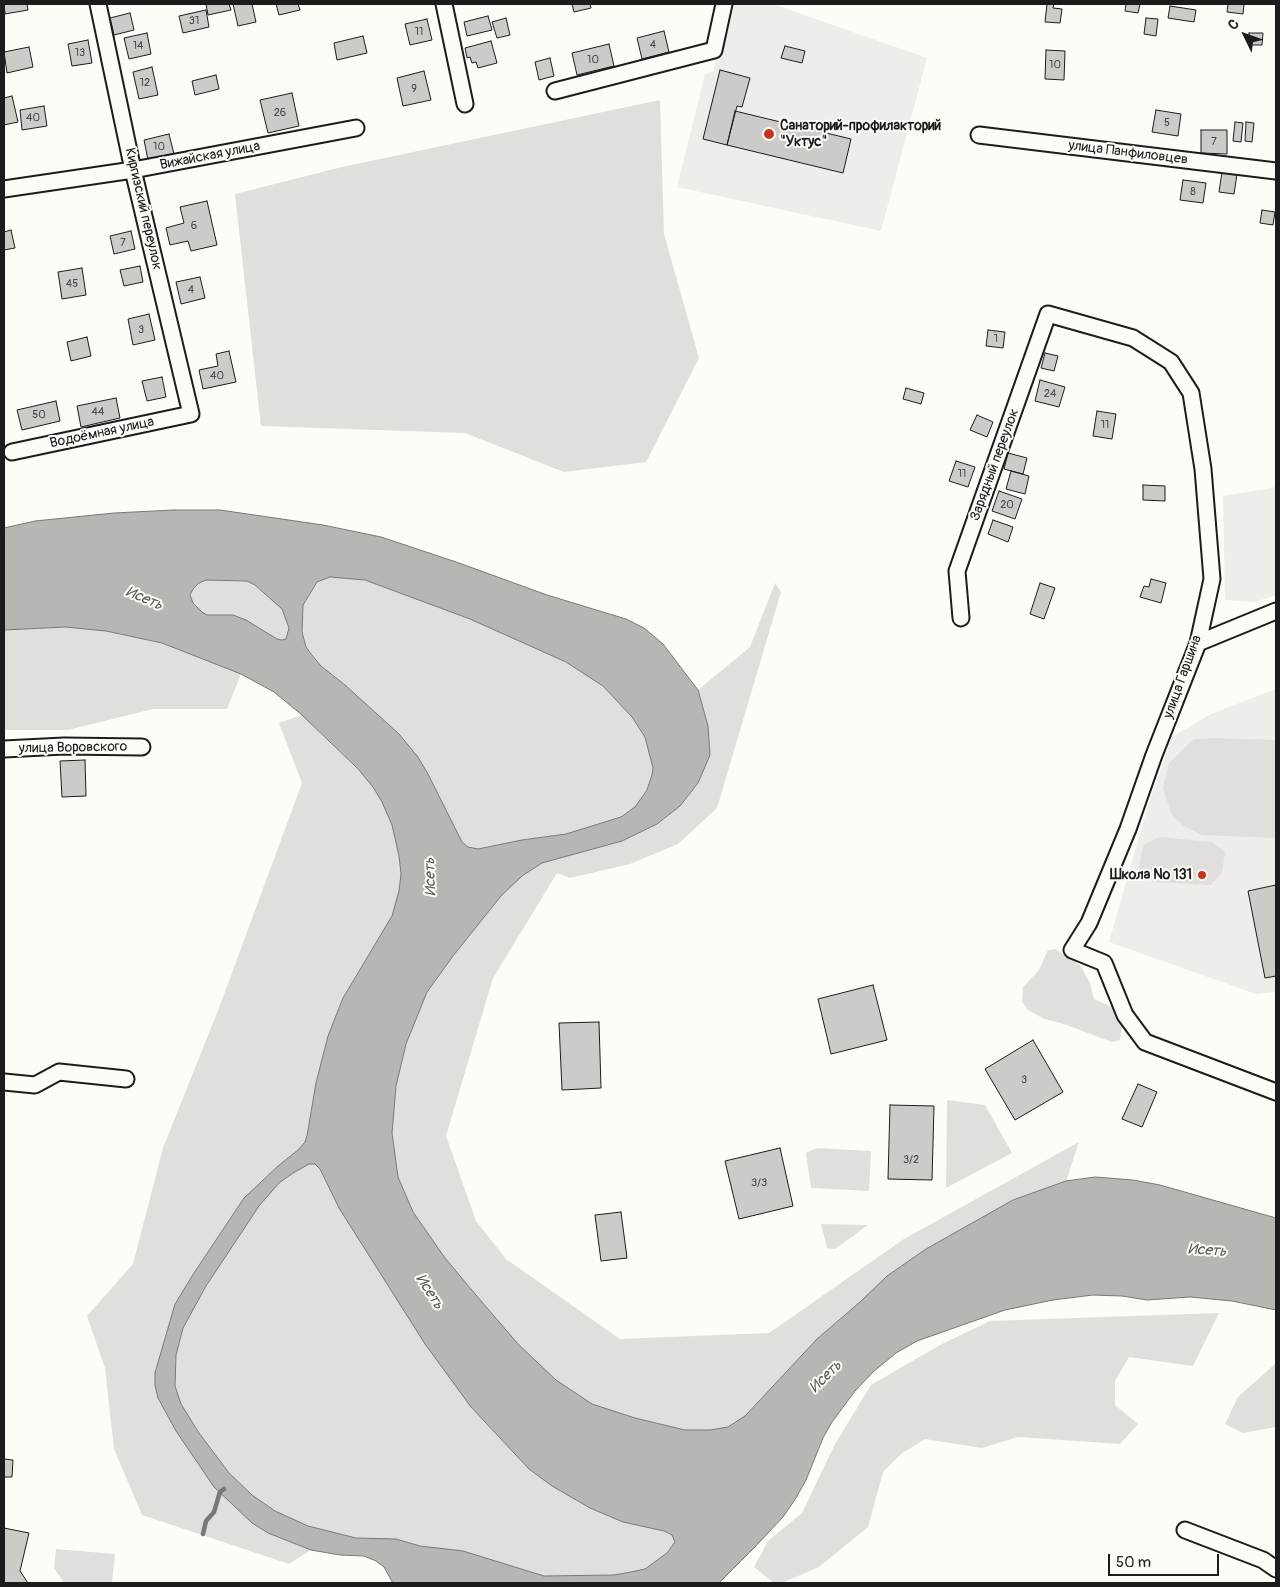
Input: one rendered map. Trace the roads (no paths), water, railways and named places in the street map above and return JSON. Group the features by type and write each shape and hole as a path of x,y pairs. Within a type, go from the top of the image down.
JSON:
{"street":[{"name":"Киргизский переулок","path":"98,4 133,170 191,414"},
{"path":"444,4 465,104"},
{"path":"555,91 714,50 724,4"},
{"name":"Вижайская улица","path":"4,189 133,170 356,128"},
{"name":"улица Панфиловцев","path":"979,135 1276,171"},
{"name":"Зарядный переулок","path":"961,618 957,571 1048,314 1133,338 1171,362"},
{"name":"улица Гаршина","path":"1171,362 1191,392 1203,469 1212,579 1198,643 1090,923 1072,950 1104,963 1125,1015 1145,1042 1276,1092"},
{"name":"Водоёмная улица","path":"12,452 191,414"},
{"path":"1198,643 1276,611"},
{"name":"улица Воровского","path":"4,749 64,746 142,747"},
{"path":"4,1082 35,1085 59,1072 126,1079"},
{"path":"1186,1530 1263,1560 1276,1569"}],"water":[{"name":"Исеть","path":"220,510 323,525 381,537 547,595 626,619 644,628 663,644 698,690 708,726 710,755 698,783 680,806 657,824 622,841 542,863 522,876 501,896 427,992 406,1044 396,1086 392,1133 398,1177 413,1212 445,1258 476,1295 518,1344 556,1380 592,1404 635,1418 685,1430 710,1430 728,1427 745,1416 817,1339 887,1276 926,1249 1013,1200 1066,1181 1095,1177 1133,1180 1160,1185 1276,1218 1276,1310 1232,1301 1190,1297 1147,1300 1122,1296 1093,1295 1053,1300 1005,1310 917,1341 896,1353 873,1372 855,1391 832,1422 823,1438 806,1480 783,1517 719,1583 393,1583 384,1567 376,1561 364,1556 340,1555 311,1550 268,1533 252,1523 214,1487 176,1431 158,1398 155,1373 175,1304 194,1273 244,1198 305,1142 316,1083 328,1036 343,998 392,916 399,891 401,874 399,856 392,825 373,787 358,769 302,715 274,692 241,674 162,643 106,631 65,627 4,630 4,528 35,521 114,513","holes":["330,577 365,580 470,619 566,662 603,686 632,717 645,737 653,768 647,790 635,807 621,817 566,834 478,849 468,847 462,842 418,757 399,734 321,666 306,647 302,632 303,605 317,582","206,580 247,581 255,585 282,609 289,628 286,639 277,639 246,620 233,615 207,615 202,612 193,603 190,595 199,583","309,1164 315,1164 320,1169 339,1208 425,1344 471,1407 529,1469 552,1486 590,1508 623,1522 664,1531 672,1535 675,1542 667,1553 645,1569 631,1572 614,1575 544,1576 463,1551 420,1546 396,1539 356,1538 308,1526 275,1511 252,1495 229,1473 199,1433 181,1404 175,1386 176,1355 183,1328 206,1286 259,1206 279,1183"]}],"waterway":[{"path":"203,1534 206,1521 214,1512 220,1492 224,1489"}],"place":[{"name":"Санаторий-профилакторий \"Уктус\"","path":"769,134"},
{"name":"Школа № 131","path":"1202,875"}]}
